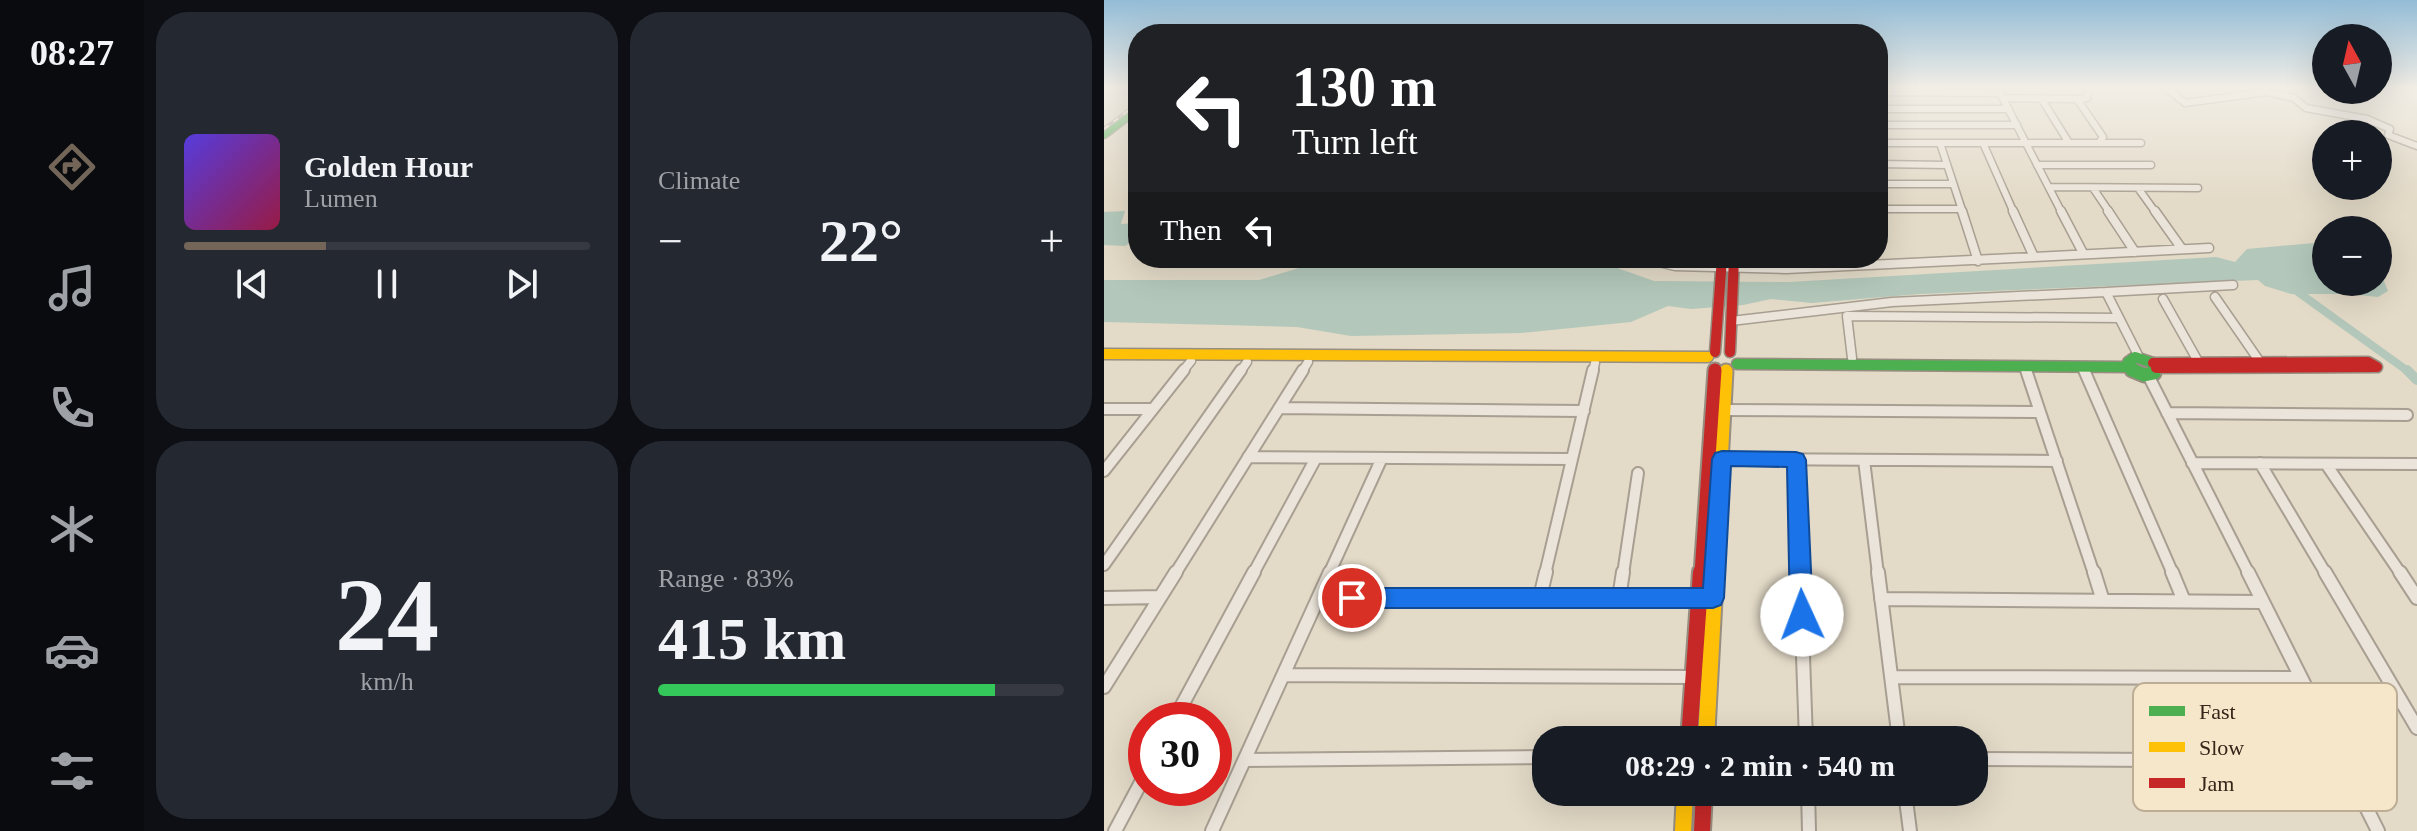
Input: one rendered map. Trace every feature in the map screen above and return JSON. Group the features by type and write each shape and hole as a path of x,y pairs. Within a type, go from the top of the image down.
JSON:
{"street":[{"path":"2017,126 2083,253"},
{"path":"2058,126 2069,143"},
{"path":"2095,126 2103,137 2099,143"},
{"path":"2383,126 2390,129 2388,135 2399,142 2417,146"},
{"path":"1888,143 2141,143"},
{"path":"1940,143 1978,261"},
{"path":"1983,143 2034,257"},
{"path":"1888,164 1947,165"},
{"path":"2037,165 2151,165"},
{"path":"1888,184 1953,184"},
{"path":"2049,187 2198,188"},
{"path":"2093,188 2135,252"},
{"path":"2138,188 2182,249"},
{"path":"1888,209 1961,209"},
{"path":"1888,265 2209,248"},
{"path":"1707,726 1724,410 1718,320 1728,268"},
{"path":"1690,726 1722,361 1731,321 1728,268"},
{"path":"1767,268 1837,268"},
{"path":"1731,321 1892,302 2233,285"},
{"path":"2106,292 2132,362"},
{"path":"2215,297 2260,362"},
{"path":"2163,299 2199,363"},
{"path":"1852,358 1847,316 2118,318"},
{"path":"1104,354 2083,367 2132,362"},
{"path":"1104,361 1595,363 1852,358 2132,362 2152,369 2370,365 2199,363 2152,369"},
{"path":"1104,471 1191,361"},
{"path":"1104,565 1247,362"},
{"path":"1104,687 1109,672 1160,597 1308,362"},
{"path":"1540,597 1595,363"},
{"path":"2025,366 2103,601"},
{"path":"2083,367 2184,601"},
{"path":"2152,369 2167,413 2302,683"},
{"path":"1279,408 1584,411"},
{"path":"1104,409 1153,409"},
{"path":"1724,410 2039,412"},
{"path":"2167,413 2407,415"},
{"path":"1104,456 1116,456"},
{"path":"1248,457 1572,459"},
{"path":"1184,702 1316,458"},
{"path":"1722,459 2057,461"},
{"path":"1212,831 1381,460"},
{"path":"1796,460 1806,726"},
{"path":"1864,460 1897,726"},
{"path":"2192,463 2417,464"},
{"path":"2260,463 2390,683"},
{"path":"2326,464 2417,598"},
{"path":"1619,598 1638,473"},
{"path":"1104,598 1160,597"},
{"path":"1320,598 1713,598"},
{"path":"1881,599 2261,602"},
{"path":"1284,675 1694,677"},
{"path":"1891,677 2299,678"},
{"path":"2397,694 2417,728"},
{"path":"1245,760 1532,757"},
{"path":"1988,759 2133,760"},
{"path":"1115,831 1128,806"},
{"path":"1683,831 1684,806"},
{"path":"1702,831 1703,806"},
{"path":"1808,806 1809,831"},
{"path":"1907,806 1910,831"},
{"path":"2368,811 2378,831"}],"shaded area":[{"path":"1125,211 1121,224 1128,224 1128,244 1104,245 1104,212"},
{"path":"2312,243 2312,294 2291,294 2265,286 2258,280 1920,294 1812,303 1771,299 1743,305 1691,309 1668,306 1631,322 1521,333 1351,336 1297,327 1104,322 1104,280 1259,280 1299,268 1617,268 1654,281 1789,282 2216,257 2235,262 2247,249"}],"waterway":[{"path":"2291,287 2409,372"},
{"path":"2409,372 2417,380"}],"railway":[{"path":"1104,129 1108,126"}],"traffic: fast":[{"path":"1104,134 1115,126"},
{"path":"2135,357 2153,363 2154,373 2144,375 2132,370 2128,362 2135,357"},
{"path":"1737,364 2129,367"}],"traffic: slow":[{"path":"1104,354 1708,357"},
{"path":"1707,726 1726,371"},
{"path":"1683,831 1684,806"}],"traffic: jam":[{"path":"1715,352 1721,268"},
{"path":"1730,352 1734,268"},
{"path":"2153,363 2368,362 2377,367 2156,368"},
{"path":"1690,726 1715,370"},
{"path":"1702,831 1703,806"}],"route":[{"path":"1352,598 1713,598 1722,459 1796,460 1802,615"}]}
